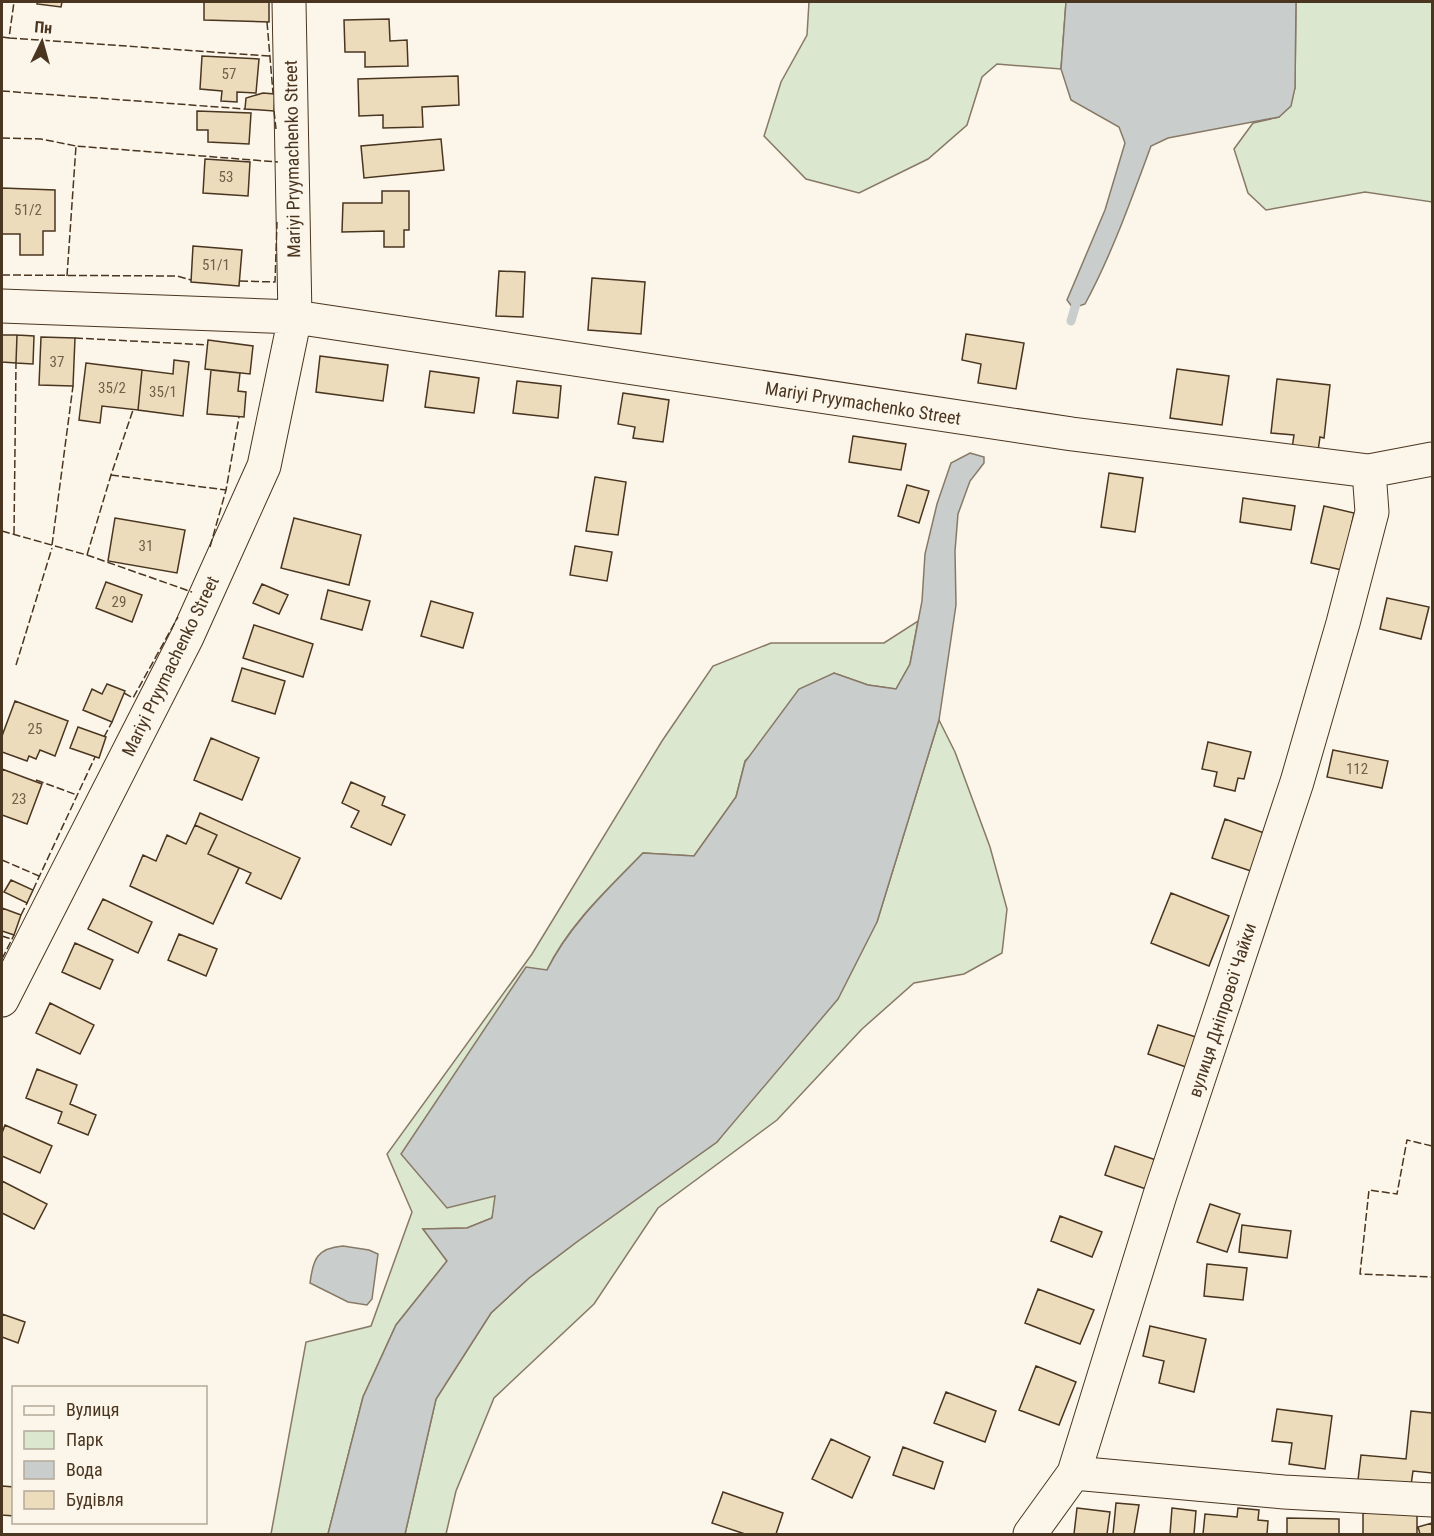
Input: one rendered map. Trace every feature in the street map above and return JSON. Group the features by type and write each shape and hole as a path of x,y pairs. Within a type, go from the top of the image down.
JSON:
{"street":[{"name":"Mariyi Pryymachenko Street","path":"2,1000 187,637 264,466 295,317 289,2"},
{"name":"Mariyi Pryymachenko Street","path":"2,306 295,317 1072,434 1369,471 1432,459"},
{"name":"вулиця Дніпрової Чайки","path":"1029,1534 1074,1473 1160,1195 1213,1041 1297,782 1372,513 1369,471"},
{"path":"1074,1473 1284,1492 1432,1500"}],"green space":[{"path":"809,2 1066,2 1061,69 997,64 982,77 967,125 928,159 859,193 806,179 764,136 781,82 807,35"},
{"path":"1296,2 1432,2 1432,202 1365,192 1266,210 1248,193 1234,149 1253,123 1279,117 1295,88"},
{"path":"918,621 910,664 896,689 868,685 834,673 745,761 736,797 694,856 643,853 590,908 566,937 547,970 492,1218 467,1228 423,1229 447,1261 396,1325 363,1397 328,1534 271,1534 306,1342 371,1326 412,1212 387,1154 532,954 662,741 713,666 771,643 884,643"},
{"path":"939,720 955,752 990,847 1007,909 1002,953 964,974 914,983 862,1029 777,1120 658,1208 594,1304 494,1398 456,1491 446,1534 405,1534 436,1399 491,1313 529,1278 717,1142 877,922"}],"water":[{"path":"1066,2 1296,2 1295,88 1291,106 1279,117 1168,138 1151,146 1121,226 1095,285 1085,304 1073,308 1067,300 1105,210 1125,143 1119,127 1071,100 1061,69"},
{"path":"970,453 984,457 984,463 970,481 958,514 955,551 956,605 939,720 877,922 838,999 717,1142 529,1278 491,1313 436,1399 405,1534 328,1534 363,1397 396,1325 447,1261 423,1229 467,1228 492,1218 495,1196 447,1208 401,1154 526,967 547,970 578,922 643,853 694,856 736,797 745,762 799,689 834,673 868,685 896,689 910,664 922,601 925,554 937,504 951,463"},
{"path":"343,1246 369,1250 378,1254 372,1299 367,1305 348,1302 310,1283 318,1256 327,1249"}],"building":[{"path":"38,2 62,2 61,7 37,4"},
{"path":"204,2 269,2 269,22 204,20"},
{"path":"389,19 390,41 407,40 408,66 365,67 365,52 345,52 344,20"},
{"path":"202,56 259,59 256,93 237,92 237,102 221,101 222,91 200,89"},
{"path":"458,76 459,105 422,107 423,127 383,128 383,115 359,116 358,79"},
{"path":"263,93 275,94 274,111 245,109 246,98"},
{"path":"197,111 251,113 249,144 208,142 208,130 197,130"},
{"path":"441,139 444,170 364,178 361,146"},
{"path":"205,159 250,162 248,196 203,193"},
{"path":"2,188 55,190 55,231 43,231 43,255 20,255 20,234 2,234"},
{"path":"382,191 409,191 409,230 404,230 404,247 384,247 384,231 342,232 343,203 382,203"},
{"path":"193,246 242,250 239,286 191,282"},
{"path":"499,271 525,272 523,317 496,316"},
{"path":"592,278 645,282 641,334 588,330"},
{"path":"966,334 1024,343 1016,389 978,383 981,364 962,360"},
{"path":"2,335 17,335 16,363 2,362"},
{"path":"17,335 34,336 33,364 16,363"},
{"path":"41,337 75,338 73,386 39,385"},
{"path":"208,340 253,346 250,374 205,369"},
{"path":"320,356 388,365 383,401 316,392"},
{"path":"174,360 189,362 183,416 138,410 142,370 173,374"},
{"path":"86,363 142,370 138,410 102,406 100,423 79,420"},
{"path":"1177,369 1229,376 1222,425 1170,418"},
{"path":"211,370 240,373 238,391 246,392 244,417 207,414"},
{"path":"430,371 479,378 474,413 425,407"},
{"path":"1277,379 1330,385 1324,438 1320,437 1317,458 1291,455 1294,435 1271,433"},
{"path":"517,381 561,386 558,418 513,413"},
{"path":"623,393 669,400 663,442 633,438 635,427 618,424"},
{"path":"853,436 906,444 901,470 849,462"},
{"path":"1109,473 1143,478 1135,532 1101,527"},
{"path":"595,477 626,482 618,535 586,531"},
{"path":"907,485 929,491 919,523 898,516"},
{"path":"1243,498 1295,506 1291,530 1240,522"},
{"path":"1324,506 1354,513 1342,570 1311,563"},
{"path":"115,518 185,530 177,573 108,561"},
{"path":"294,518 361,535 349,585 281,568"},
{"path":"575,546 612,552 607,581 570,575"},
{"path":"106,582 142,595 132,622 96,608"},
{"path":"262,584 288,595 279,614 253,603"},
{"path":"328,590 370,601 362,630 321,619"},
{"path":"1387,598 1429,607 1421,639 1380,629"},
{"path":"431,601 473,613 463,648 421,636"},
{"path":"254,625 313,644 303,677 243,658"},
{"path":"242,668 285,681 275,714 232,701"},
{"path":"107,684 125,691 112,722 83,710 92,689 102,694"},
{"path":"15,701 68,721 55,756 40,750 36,759 29,756 27,761 2,752 2,736"},
{"path":"78,727 106,737 99,758 70,748"},
{"path":"211,738 259,758 242,800 194,780"},
{"path":"1208,742 1251,752 1244,779 1238,778 1235,791 1214,786 1217,772 1202,769"},
{"path":"1333,750 1388,761 1382,788 1327,777"},
{"path":"2,769 42,784 27,824 2,815"},
{"path":"351,782 385,797 382,805 405,815 391,845 351,827 359,811 342,803"},
{"path":"200,813 300,858 281,899 246,883 251,873 208,854 217,835 195,825"},
{"path":"1225,819 1267,834 1254,872 1212,858"},
{"path":"195,825 217,835 208,854 239,868 213,924 130,886 143,855 156,861 167,835 186,844"},
{"path":"11,880 33,890 27,903 4,892"},
{"path":"1171,893 1229,916 1209,966 1151,943"},
{"path":"103,899 152,922 138,953 88,929"},
{"path":"2,908 21,915 14,935 2,931"},
{"path":"179,934 217,949 206,976 168,960"},
{"path":"75,943 113,960 100,989 62,972"},
{"path":"50,1003 94,1025 80,1054 36,1033"},
{"path":"1158,1025 1196,1037 1186,1067 1148,1054"},
{"path":"37,1069 77,1085 70,1104 96,1115 88,1135 58,1123 62,1112 26,1098"},
{"path":"5,1125 52,1146 40,1173 2,1156 2,1133"},
{"path":"1115,1146 1156,1160 1146,1189 1105,1175"},
{"path":"2,1181 47,1204 34,1229 2,1213"},
{"path":"1210,1204 1240,1214 1227,1252 1197,1242"},
{"path":"1060,1216 1102,1232 1092,1257 1051,1241"},
{"path":"1242,1225 1291,1231 1287,1258 1239,1252"},
{"path":"1207,1264 1247,1268 1243,1300 1204,1296"},
{"path":"1038,1289 1094,1310 1080,1344 1025,1323"},
{"path":"2,1314 25,1322 18,1343 2,1337"},
{"path":"1150,1326 1206,1339 1194,1392 1159,1383 1164,1361 1143,1356"},
{"path":"1036,1366 1076,1382 1059,1425 1019,1410"},
{"path":"946,1392 996,1411 985,1442 934,1423"},
{"path":"1277,1409 1332,1416 1325,1469 1289,1464 1292,1443 1272,1441"},
{"path":"1411,1411 1432,1413 1432,1473 1413,1471 1411,1485 1358,1480 1361,1455 1406,1459"},
{"path":"831,1439 870,1457 852,1498 812,1479"},
{"path":"903,1447 943,1462 934,1489 893,1475"},
{"path":"2,1486 12,1487 12,1516 2,1515"},
{"path":"723,1492 783,1513 776,1534 745,1534 712,1523"},
{"path":"1116,1503 1139,1505 1134,1534 1113,1534"},
{"path":"1077,1508 1110,1512 1107,1534 1074,1534"},
{"path":"1172,1508 1196,1511 1194,1534 1170,1534"},
{"path":"1238,1508 1259,1510 1258,1520 1268,1521 1267,1534 1203,1534 1205,1514 1237,1517"},
{"path":"1363,1513 1417,1514 1417,1534 1363,1534"},
{"path":"1287,1518 1339,1519 1339,1534 1287,1534"},
{"path":"1432,1523 1432,1534 1420,1534 1418,1527"}],"waterway":[{"path":"1071,321 1078,297"}],"fence":[{"path":"2,37 9,38 14,2"},
{"path":"267,22 273,93"},
{"path":"9,38 270,56"},
{"path":"2,91 245,109"},
{"path":"274,111 276,129"},
{"path":"2,138 41,139 76,146"},
{"path":"67,276 76,146 278,162"},
{"path":"240,281 275,282 277,222"},
{"path":"2,275 177,276 191,280"},
{"path":"75,338 208,345"},
{"path":"14,534 16,363"},
{"path":"52,545 73,386"},
{"path":"87,555 133,410"},
{"path":"210,547 226,490 239,417"},
{"path":"111,475 226,490"},
{"path":"2,531 87,555 192,592"},
{"path":"16,665 52,548"},
{"path":"124,693 133,698 178,617"},
{"path":"104,737 112,722"},
{"path":"33,890 95,757"},
{"path":"36,780 77,795"},
{"path":"2,860 39,876"},
{"path":"21,915 27,903"},
{"path":"2,959 14,935"},
{"path":"2,936 11,939"},
{"path":"1432,1146 1407,1140 1397,1194 1369,1190 1360,1274 1432,1277"}]}
